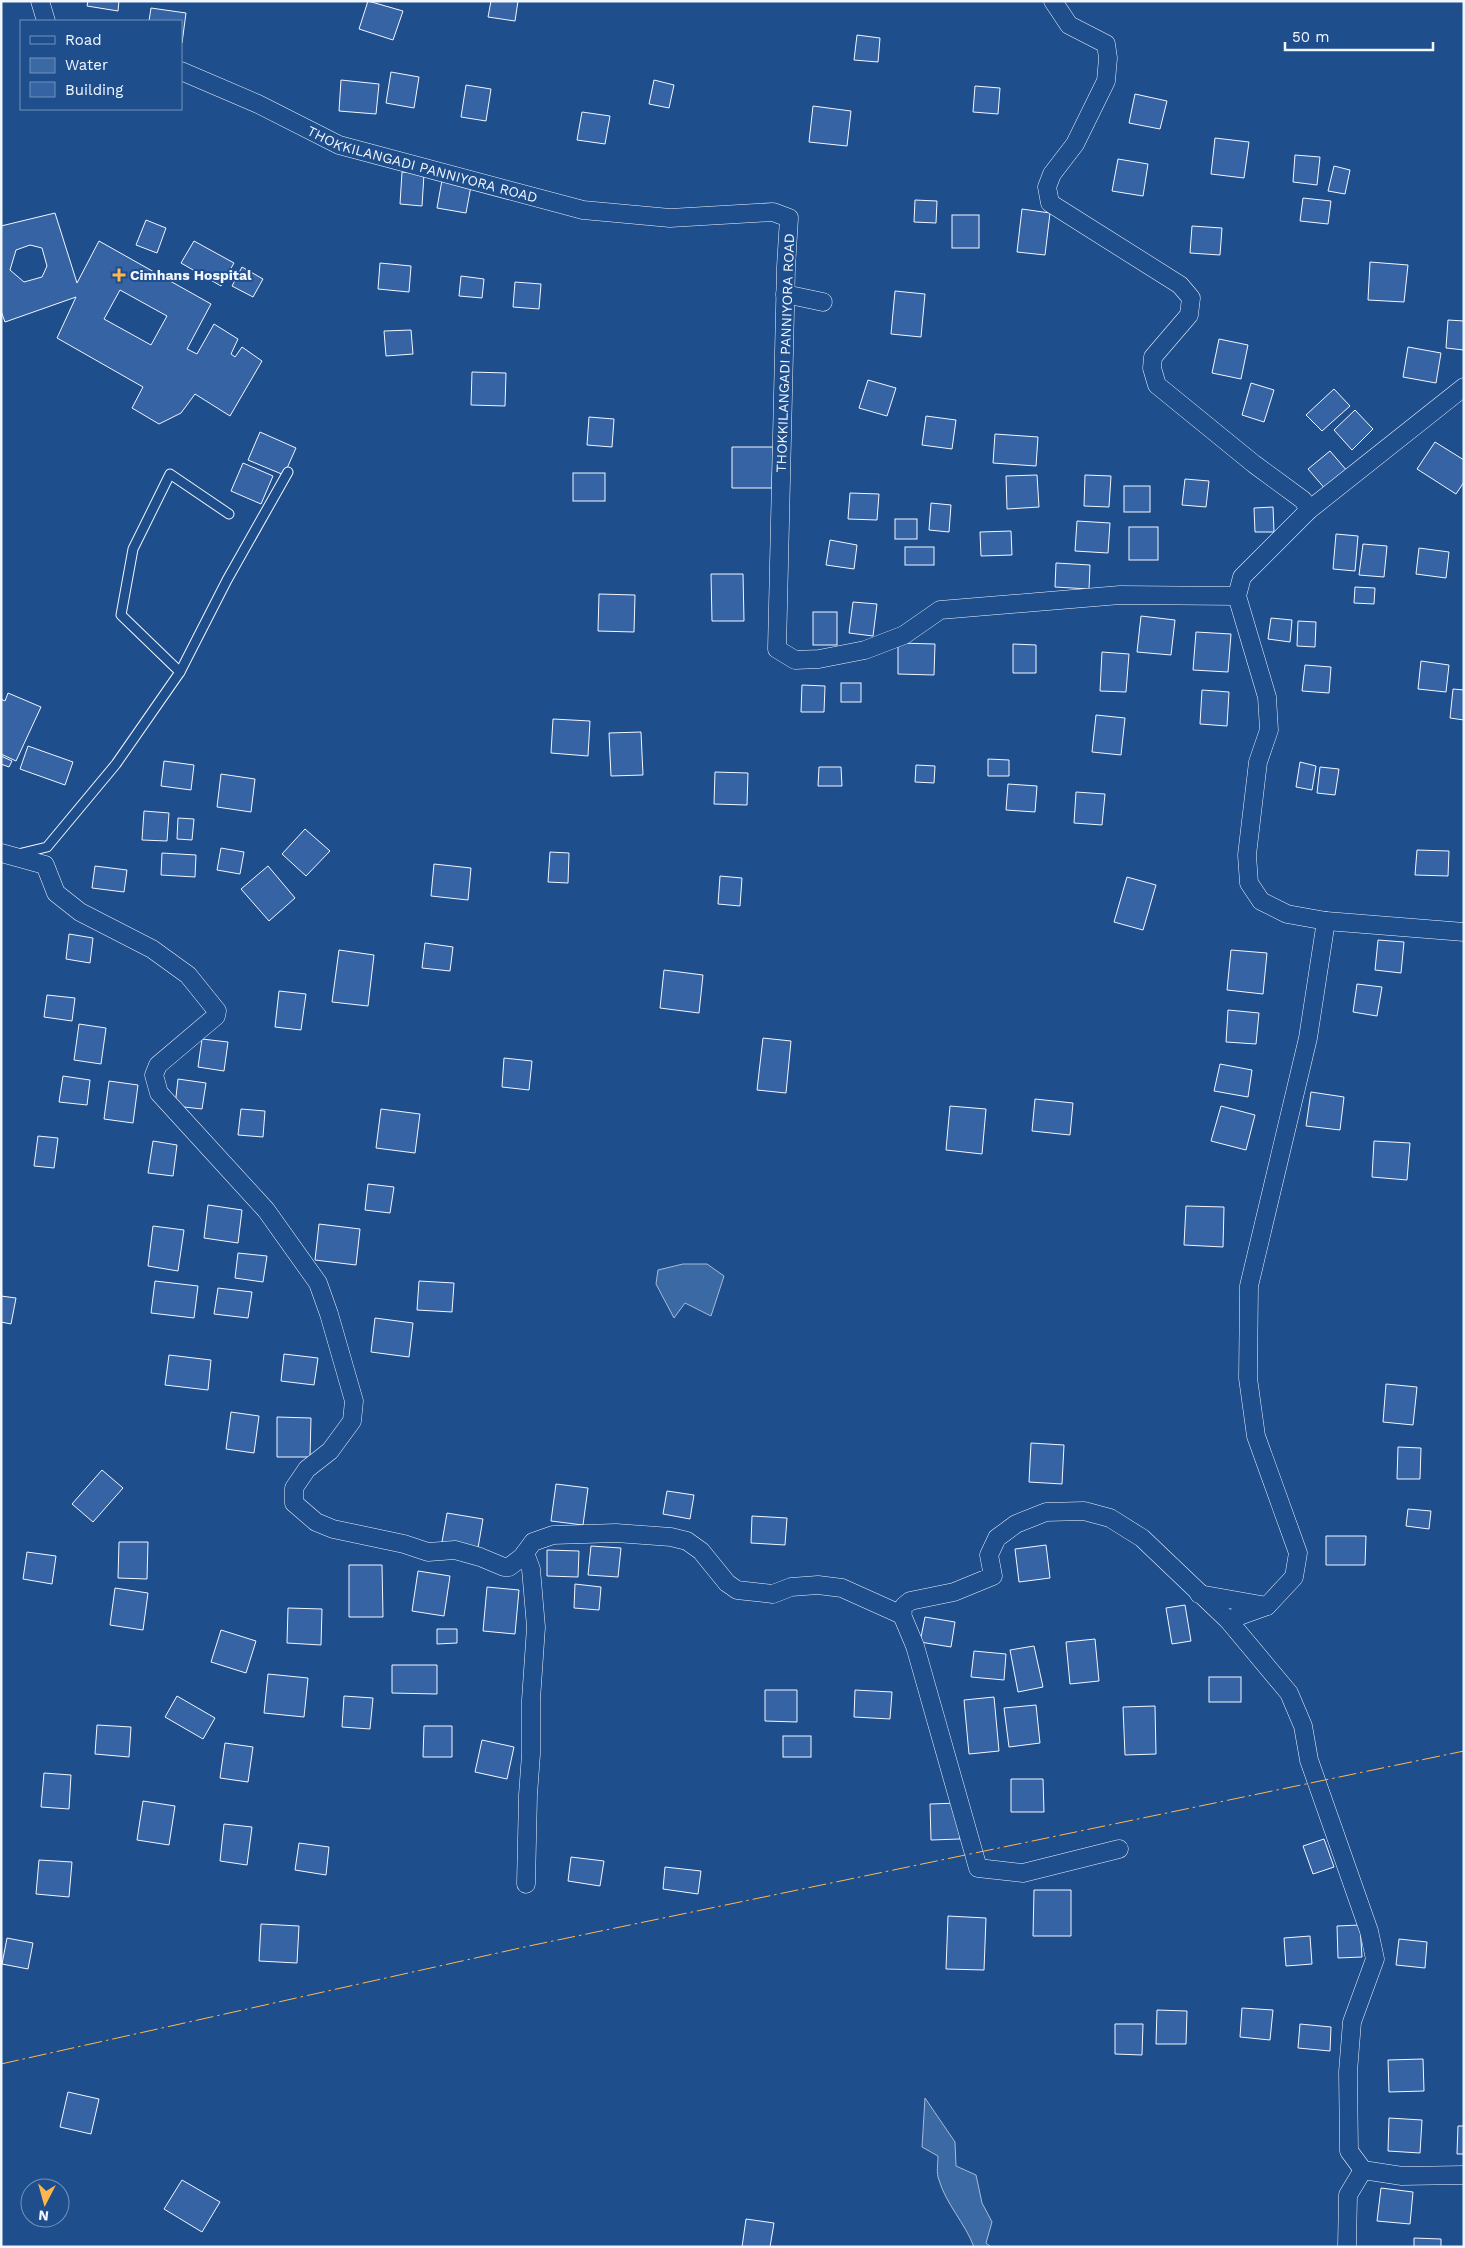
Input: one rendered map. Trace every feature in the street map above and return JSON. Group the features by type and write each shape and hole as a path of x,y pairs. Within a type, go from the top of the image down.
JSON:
{"street":[{"path":"40,1 46,20"},
{"path":"1053,1 1068,25 1106,44 1108,58 1106,81 1075,144 1052,174 1047,187 1050,202 1180,285 1192,298 1189,315 1153,357 1152,368 1156,385 1254,464 1303,500 1310,510"},
{"name":"THOKKILANGADI PANNIYORA ROAD","path":"182,71 258,104 339,145 584,210 670,218 773,212 789,218 777,649 795,660 819,659 866,650 904,635 940,610 1120,595 1237,596"},
{"path":"786,294 823,302"},
{"path":"1464,387 1310,510 1242,577 1237,596 1267,697 1269,730 1258,762 1247,855 1249,884 1261,902 1287,914 1326,921 1464,932"},
{"path":"6,854 45,865 56,893 80,912 159,954 188,976 217,1011 216,1016 158,1065 154,1075 159,1093 266,1210 318,1282 330,1314 354,1401 352,1421 330,1451 307,1469 294,1488 294,1503 316,1522 333,1529 388,1540 428,1552 455,1550 509,1567 525,1553 533,1542 553,1535 616,1533 671,1537 687,1541 701,1551 727,1583 737,1590 773,1594 791,1587 818,1585 842,1588 902,1615"},
{"path":"1228,1620 1268,1606 1294,1577 1298,1553 1256,1436 1248,1378 1249,1286 1308,1038 1326,921"},
{"path":"1119,1849 1023,1873 978,1868 918,1655 902,1615 904,1606 910,1602 954,1592 993,1576 989,1555 997,1538 1016,1524 1046,1512 1084,1511 1110,1518 1142,1538 1228,1620 1289,1693 1303,1726 1310,1760 1369,1931 1375,1959 1352,2022 1348,2072 1350,2151 1363,2170 1402,2176 1464,2175"},
{"path":"525,1553 530,1570 536,1626 531,1700 526,1884"},
{"path":"1198,1593 1268,1606"},
{"path":"1347,2247 1348,2195 1363,2170"}],"lane":[{"path":"6,854 47,847 116,764 180,672 227,580 288,472"},
{"path":"180,672 121,615 133,549 170,474 228,514"}],"water":[{"path":"683,1264 707,1264 724,1276 711,1316 685,1303 674,1318 656,1284 658,1270"},
{"path":"925,2098 955,2142 956,2166 976,2175 982,2203 992,2222 986,2243 991,2247 974,2247 942,2189 938,2174 938,2156 922,2147"}],"building":[{"path":"88,1 119,1 118,11 87,6"},
{"path":"368,1 403,11 393,40 359,29"},
{"path":"491,1 518,1 515,21 488,17"},
{"path":"151,8 186,13 182,43 182,20 149,20"},
{"path":"857,35 880,38 878,62 854,60"},
{"path":"391,72 419,77 414,108 386,103"},
{"path":"341,80 379,84 376,114 339,111"},
{"path":"654,80 674,85 669,108 649,104"},
{"path":"466,85 491,89 486,121 461,117"},
{"path":"975,86 1000,88 998,114 973,112"},
{"path":"1135,94 1167,101 1160,129 1129,123"},
{"path":"813,106 851,111 847,146 809,142"},
{"path":"582,112 610,116 605,144 577,140"},
{"path":"1215,138 1249,142 1244,178 1211,174"},
{"path":"1295,155 1320,157 1317,185 1293,182"},
{"path":"1118,159 1148,164 1143,196 1112,191"},
{"path":"1334,166 1350,170 1345,194 1328,191"},
{"path":"402,172 424,174 422,206 400,204"},
{"path":"442,180 471,186 466,213 437,208"},
{"path":"1303,198 1331,201 1328,224 1300,221"},
{"path":"915,200 937,201 936,223 914,222"},
{"path":"1022,209 1050,213 1045,255 1017,252"},
{"path":"55,213 77,283 99,241 211,304 187,349 197,354 214,324 238,339 231,354 235,357 242,347 262,361 230,416 195,394 181,413 159,424 132,408 143,387 57,338 76,297 5,322 1,311 1,226","holes":["30,245 42,248 47,266 42,277 24,282 10,270 16,250","120,290 167,316 151,345 104,319"]},
{"path":"952,215 979,215 979,248 952,248"},
{"path":"146,220 166,228 157,253 136,245"},
{"path":"1192,226 1222,228 1220,255 1190,253"},
{"path":"194,241 234,263 221,286 181,263"},
{"path":"1370,262 1408,265 1404,302 1368,300"},
{"path":"380,263 411,266 409,292 378,289"},
{"path":"242,267 263,279 253,297 232,286"},
{"path":"461,276 484,279 482,298 459,296"},
{"path":"515,282 541,284 539,309 513,307"},
{"path":"895,291 925,294 921,337 891,334"},
{"path":"1448,320 1464,321 1464,350 1446,348"},
{"path":"411,330 413,354 386,356 384,331"},
{"path":"1219,339 1248,345 1241,379 1212,373"},
{"path":"1408,347 1441,353 1436,383 1403,377"},
{"path":"472,372 506,373 505,406 471,405"},
{"path":"868,380 896,388 887,416 859,408"},
{"path":"1251,383 1274,390 1264,422 1242,415"},
{"path":"1334,389 1350,406 1322,431 1306,415"},
{"path":"1355,410 1373,429 1352,450 1334,430"},
{"path":"926,416 956,420 952,449 922,445"},
{"path":"589,417 614,419 612,447 587,445"},
{"path":"260,432 296,448 284,475 248,460"},
{"path":"995,434 1038,437 1036,466 993,463"},
{"path":"1435,442 1464,460 1464,482 1456,494 1417,469"},
{"path":"732,447 773,447 772,488 732,488"},
{"path":"1330,451 1348,472 1327,491 1308,469"},
{"path":"243,463 273,476 261,504 231,491"},
{"path":"573,473 605,473 605,501 573,501"},
{"path":"1037,475 1039,507 1007,509 1006,476"},
{"path":"1085,475 1111,476 1109,507 1084,506"},
{"path":"1185,479 1209,481 1206,507 1182,505"},
{"path":"1124,486 1150,486 1150,512 1124,512"},
{"path":"850,493 879,494 877,520 848,519"},
{"path":"931,503 951,505 949,532 929,530"},
{"path":"1273,507 1274,532 1255,532 1254,508"},
{"path":"895,519 917,519 917,539 895,539"},
{"path":"1077,521 1110,523 1108,553 1075,551"},
{"path":"1129,527 1158,527 1158,560 1129,560"},
{"path":"1011,531 1012,555 981,556 980,532"},
{"path":"1336,534 1358,536 1355,571 1333,569"},
{"path":"830,540 857,545 854,569 826,565"},
{"path":"1363,544 1387,546 1384,577 1359,575"},
{"path":"905,547 934,547 934,565 905,565"},
{"path":"1419,548 1449,552 1446,578 1416,574"},
{"path":"1056,563 1090,565 1089,589 1055,587"},
{"path":"711,574 743,574 744,621 712,621"},
{"path":"1355,587 1375,588 1374,604 1354,603"},
{"path":"599,594 635,595 634,632 598,631"},
{"path":"853,602 877,604 873,636 849,633"},
{"path":"813,612 837,612 837,645 813,645"},
{"path":"1141,616 1175,620 1171,655 1137,652"},
{"path":"1271,618 1292,620 1290,642 1268,639"},
{"path":"1298,621 1316,622 1315,647 1297,646"},
{"path":"1196,632 1231,634 1228,672 1193,670"},
{"path":"898,643 935,644 934,675 898,674"},
{"path":"1013,644 1036,645 1036,673 1013,673"},
{"path":"1102,652 1129,654 1126,692 1100,691"},
{"path":"1421,661 1449,665 1446,692 1418,689"},
{"path":"1305,665 1331,667 1329,693 1302,691"},
{"path":"841,683 861,683 861,702 841,702"},
{"path":"802,685 825,686 824,712 801,712"},
{"path":"1453,689 1464,690 1464,720 1450,718"},
{"path":"1202,690 1229,692 1227,726 1200,724"},
{"path":"8,693 41,707 16,761 1,754 1,699 5,701"},
{"path":"1096,715 1125,718 1121,755 1092,752"},
{"path":"553,719 590,721 588,756 551,753"},
{"path":"641,732 643,775 611,776 609,733"},
{"path":"28,746 73,762 65,785 20,769"},
{"path":"1,756 12,761 9,767 1,764"},
{"path":"988,759 1009,760 1009,776 988,776"},
{"path":"164,761 194,765 191,790 161,786"},
{"path":"1300,762 1316,766 1312,790 1296,787"},
{"path":"916,765 935,766 934,783 915,782"},
{"path":"819,767 841,767 842,786 818,786"},
{"path":"1320,767 1339,769 1335,795 1317,793"},
{"path":"715,772 748,773 747,805 714,804"},
{"path":"221,774 255,779 251,812 217,807"},
{"path":"1008,784 1037,786 1035,812 1006,810"},
{"path":"1076,792 1105,794 1102,825 1074,823"},
{"path":"144,811 169,813 167,841 142,840"},
{"path":"178,818 194,819 192,840 177,839"},
{"path":"305,829 330,851 306,876 282,854"},
{"path":"221,848 244,852 240,874 217,870"},
{"path":"1417,850 1449,851 1448,876 1415,875"},
{"path":"550,852 569,853 568,883 548,882"},
{"path":"162,853 196,855 195,877 161,875"},
{"path":"434,864 471,868 468,900 431,896"},
{"path":"95,866 127,870 124,892 92,888"},
{"path":"268,866 295,898 269,921 241,889"},
{"path":"720,876 742,878 740,906 718,904"},
{"path":"1127,877 1156,885 1143,930 1114,922"},
{"path":"69,934 93,938 90,963 66,959"},
{"path":"1378,940 1404,942 1401,973 1375,970"},
{"path":"425,943 453,947 450,971 422,968"},
{"path":"339,950 374,955 368,1006 332,1002"},
{"path":"1231,950 1267,953 1263,994 1227,990"},
{"path":"664,970 703,975 699,1013 660,1008"},
{"path":"1357,984 1382,987 1377,1016 1353,1012"},
{"path":"279,991 306,994 301,1030 275,1027"},
{"path":"47,995 75,998 72,1021 44,1017"},
{"path":"1228,1010 1259,1013 1256,1044 1226,1042"},
{"path":"79,1024 106,1028 101,1064 74,1060"},
{"path":"763,1038 791,1041 786,1093 757,1090"},
{"path":"202,1039 228,1042 224,1071 198,1067"},
{"path":"504,1058 532,1061 529,1090 502,1087"},
{"path":"1220,1064 1252,1070 1248,1097 1214,1091"},
{"path":"63,1076 90,1080 87,1105 59,1102"},
{"path":"178,1079 206,1083 202,1109 175,1106"},
{"path":"109,1081 138,1085 133,1123 104,1119"},
{"path":"1311,1092 1344,1097 1340,1130 1306,1126"},
{"path":"1035,1099 1073,1103 1070,1135 1032,1131"},
{"path":"950,1106 986,1109 982,1154 946,1150"},
{"path":"1221,1106 1255,1115 1246,1150 1211,1141"},
{"path":"241,1109 265,1111 263,1137 238,1135"},
{"path":"381,1109 420,1114 415,1153 376,1148"},
{"path":"38,1136 58,1138 54,1168 34,1166"},
{"path":"153,1141 177,1145 173,1176 148,1173"},
{"path":"1374,1141 1410,1143 1407,1180 1372,1177"},
{"path":"368,1184 394,1187 390,1213 365,1210"},
{"path":"208,1205 242,1210 238,1243 204,1238"},
{"path":"1186,1206 1224,1207 1223,1247 1184,1245"},
{"path":"319,1224 360,1229 356,1265 315,1260"},
{"path":"153,1226 184,1230 178,1271 148,1266"},
{"path":"238,1253 267,1256 263,1282 235,1278"},
{"path":"155,1281 198,1286 194,1318 151,1313"},
{"path":"419,1281 454,1283 452,1312 417,1310"},
{"path":"218,1288 252,1292 248,1318 214,1314"},
{"path":"1,1296 16,1298 11,1324 1,1322"},
{"path":"375,1318 413,1323 409,1357 371,1352"},
{"path":"284,1354 318,1358 314,1385 281,1381"},
{"path":"169,1355 211,1360 208,1390 165,1385"},
{"path":"1386,1384 1417,1387 1413,1425 1383,1422"},
{"path":"231,1412 259,1416 254,1453 226,1449"},
{"path":"277,1417 311,1418 310,1457 277,1457"},
{"path":"1031,1443 1064,1445 1062,1484 1029,1482"},
{"path":"1398,1447 1421,1448 1420,1479 1397,1479"},
{"path":"102,1470 123,1488 93,1522 72,1504"},
{"path":"556,1484 588,1488 583,1525 551,1521"},
{"path":"667,1491 694,1495 690,1519 663,1514"},
{"path":"1408,1509 1431,1511 1429,1529 1406,1526"},
{"path":"447,1513 483,1519 478,1548 442,1542"},
{"path":"752,1516 787,1518 785,1545 751,1543"},
{"path":"1326,1536 1366,1536 1365,1565 1326,1565"},
{"path":"119,1542 148,1542 147,1579 118,1578"},
{"path":"1046,1545 1050,1578 1019,1582 1015,1549"},
{"path":"591,1546 621,1548 618,1577 588,1575"},
{"path":"547,1550 579,1551 578,1577 547,1576"},
{"path":"27,1552 56,1556 52,1584 23,1579"},
{"path":"349,1565 382,1565 383,1617 349,1617"},
{"path":"418,1571 450,1576 444,1616 412,1611"},
{"path":"575,1584 601,1587 599,1610 574,1608"},
{"path":"487,1587 519,1590 515,1634 483,1631"},
{"path":"115,1588 148,1593 143,1630 110,1625"},
{"path":"1185,1605 1191,1641 1172,1644 1166,1608"},
{"path":"288,1608 322,1609 321,1645 287,1643"},
{"path":"925,1617 955,1622 951,1647 920,1642"},
{"path":"437,1629 457,1629 457,1643 437,1644"},
{"path":"221,1630 256,1641 246,1673 211,1662"},
{"path":"1095,1639 1099,1681 1070,1684 1066,1642"},
{"path":"1034,1646 1043,1687 1018,1692 1010,1650"},
{"path":"974,1651 1006,1654 1004,1680 971,1677"},
{"path":"392,1665 437,1665 437,1694 392,1693"},
{"path":"268,1674 308,1678 304,1717 264,1713"},
{"path":"1209,1677 1241,1677 1241,1702 1209,1702"},
{"path":"765,1690 797,1690 797,1722 765,1721"},
{"path":"855,1690 892,1692 890,1719 854,1717"},
{"path":"177,1696 215,1718 203,1739 165,1717"},
{"path":"344,1696 373,1698 370,1729 342,1727"},
{"path":"994,1697 999,1751 969,1754 964,1700"},
{"path":"1036,1705 1040,1743 1009,1747 1004,1708"},
{"path":"1155,1706 1156,1754 1125,1755 1123,1707"},
{"path":"97,1725 131,1727 129,1757 95,1754"},
{"path":"424,1726 452,1726 452,1757 423,1757"},
{"path":"783,1736 811,1736 811,1757 783,1757"},
{"path":"482,1740 514,1747 507,1779 475,1772"},
{"path":"225,1743 253,1747 248,1782 220,1778"},
{"path":"44,1773 71,1775 69,1809 41,1807"},
{"path":"1011,1779 1043,1779 1044,1812 1011,1812"},
{"path":"143,1801 175,1806 169,1845 137,1840"},
{"path":"958,1803 960,1839 931,1840 930,1804"},
{"path":"224,1824 252,1827 247,1865 220,1861"},
{"path":"1324,1839 1334,1867 1313,1874 1303,1846"},
{"path":"299,1843 329,1847 326,1875 295,1870"},
{"path":"571,1857 604,1861 600,1886 568,1881"},
{"path":"39,1860 72,1862 69,1897 36,1894"},
{"path":"665,1867 701,1871 698,1894 663,1889"},
{"path":"1034,1890 1071,1890 1071,1936 1033,1936"},
{"path":"948,1916 986,1918 984,1970 946,1969"},
{"path":"261,1924 299,1926 297,1963 259,1961"},
{"path":"1360,1925 1362,1957 1338,1958 1337,1926"},
{"path":"1310,1936 1312,1964 1286,1966 1284,1938"},
{"path":"7,1938 33,1943 28,1969 2,1964"},
{"path":"1399,1939 1427,1942 1425,1968 1396,1965"},
{"path":"1242,2008 1273,2010 1270,2040 1240,2037"},
{"path":"1157,2010 1187,2011 1186,2044 1156,2044"},
{"path":"1115,2024 1143,2024 1142,2055 1115,2054"},
{"path":"1300,2024 1331,2027 1330,2051 1298,2048"},
{"path":"1423,2059 1424,2091 1389,2092 1388,2060"},
{"path":"68,2092 99,2099 91,2134 60,2127"},
{"path":"1389,2118 1422,2120 1420,2153 1388,2151"},
{"path":"1458,2126 1464,2126 1464,2154 1457,2154"},
{"path":"182,2180 220,2202 202,2232 164,2209"},
{"path":"1381,2188 1413,2192 1410,2224 1377,2221"},
{"path":"746,2219 774,2223 770,2247 742,2247"},
{"path":"1414,2238 1441,2239 1441,2247 1414,2247"}],"power":[{"path":"1,2064 529,1946 1464,1751"}],"place":[{"name":"Cimhans Hospital","path":"119,275"}]}
